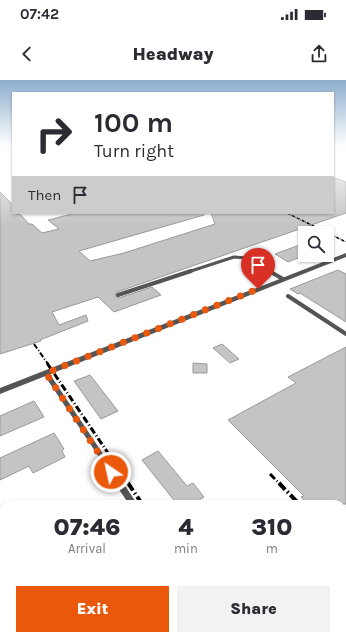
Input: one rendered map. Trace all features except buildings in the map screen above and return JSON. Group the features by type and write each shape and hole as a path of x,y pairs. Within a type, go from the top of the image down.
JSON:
{"street":[{"path":"0,391 346,255"}],"lane":[{"path":"118,295 241,257 247,258 283,279"},
{"path":"288,296 346,334"},
{"path":"46,373 130,500"}],"railway":[{"path":"289,214 346,242"},
{"path":"34,344 48,364"},
{"path":"47,363 129,484"},
{"path":"270,474 279,483"},
{"path":"128,483 139,500"},
{"path":"279,483 295,500"}],"route":[{"path":"111,472 46,373 258,289"}]}
